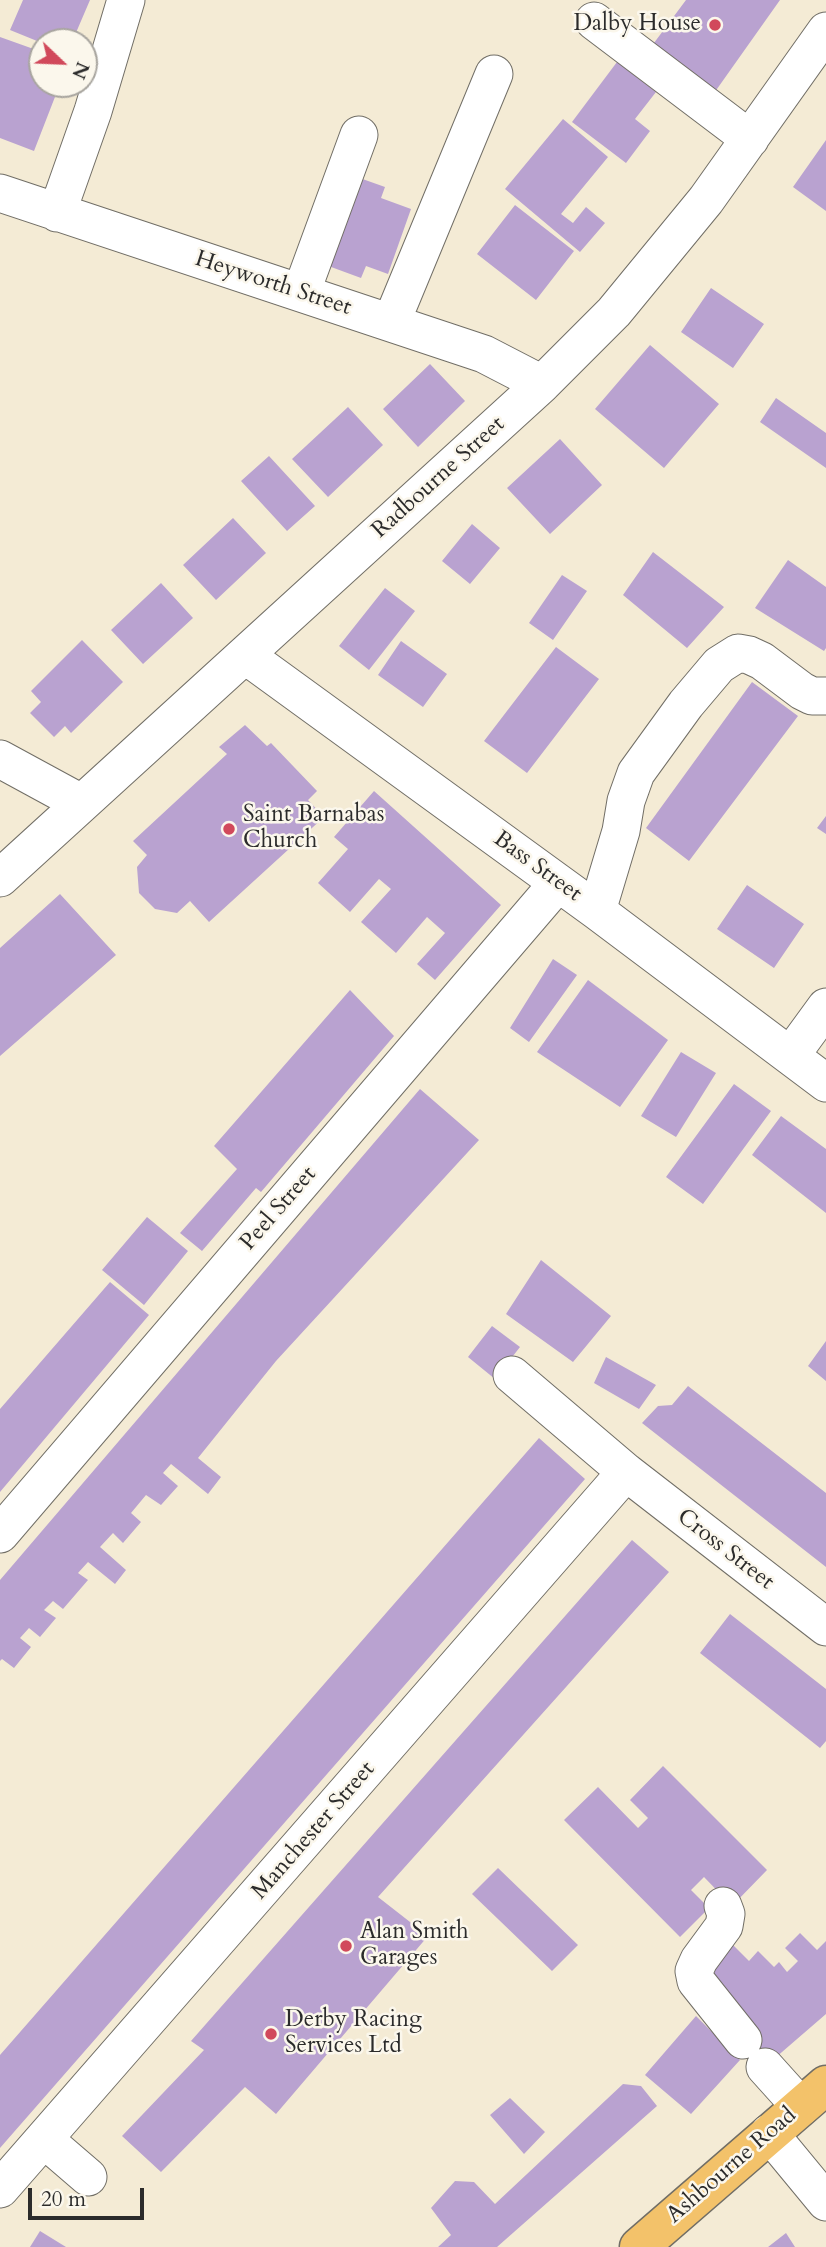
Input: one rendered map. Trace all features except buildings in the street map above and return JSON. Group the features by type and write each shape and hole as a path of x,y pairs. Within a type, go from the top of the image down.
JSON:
{"main road":[{"name":"Ashbourne Road","path":"639,2247 813,2096"}],"street":[{"path":"57,213 93,111 126,0"},
{"path":"594,21 750,139"},
{"name":"Radbourne Street","path":"0,878 542,384 614,312 706,200 826,31"},
{"path":"391,323 494,74"},
{"path":"301,293 359,135"},
{"name":"Heyworth Street","path":"0,193 484,354 542,384"},
{"path":"597,911 636,773 719,665 738,653 749,655 762,660 802,691 812,696 826,696"},
{"name":"Bass Street","path":"245,655 597,911 826,1083"},
{"path":"0,759 81,803"},
{"name":"Peel Street","path":"0,1534 558,883"},
{"path":"791,1055 826,1007"},
{"name":"Cross Street","path":"512,1375 626,1472 826,1627"},
{"name":"Manchester Street","path":"0,2189 626,1472"},
{"path":"723,1906 726,1914 724,1926 699,1960 694,1971 696,1981 754,2053 813,2096"},
{"path":"769,2133 826,2202"},
{"path":"45,2140 89,2177"}],"place":[{"name":"Dalby House","path":"715,25"},
{"name":"Saint Barnabas Church","path":"229,829"},
{"name":"Alan Smith Garages","path":"346,1946"},
{"name":"Derby Racing Services Ltd","path":"271,2034"}]}
